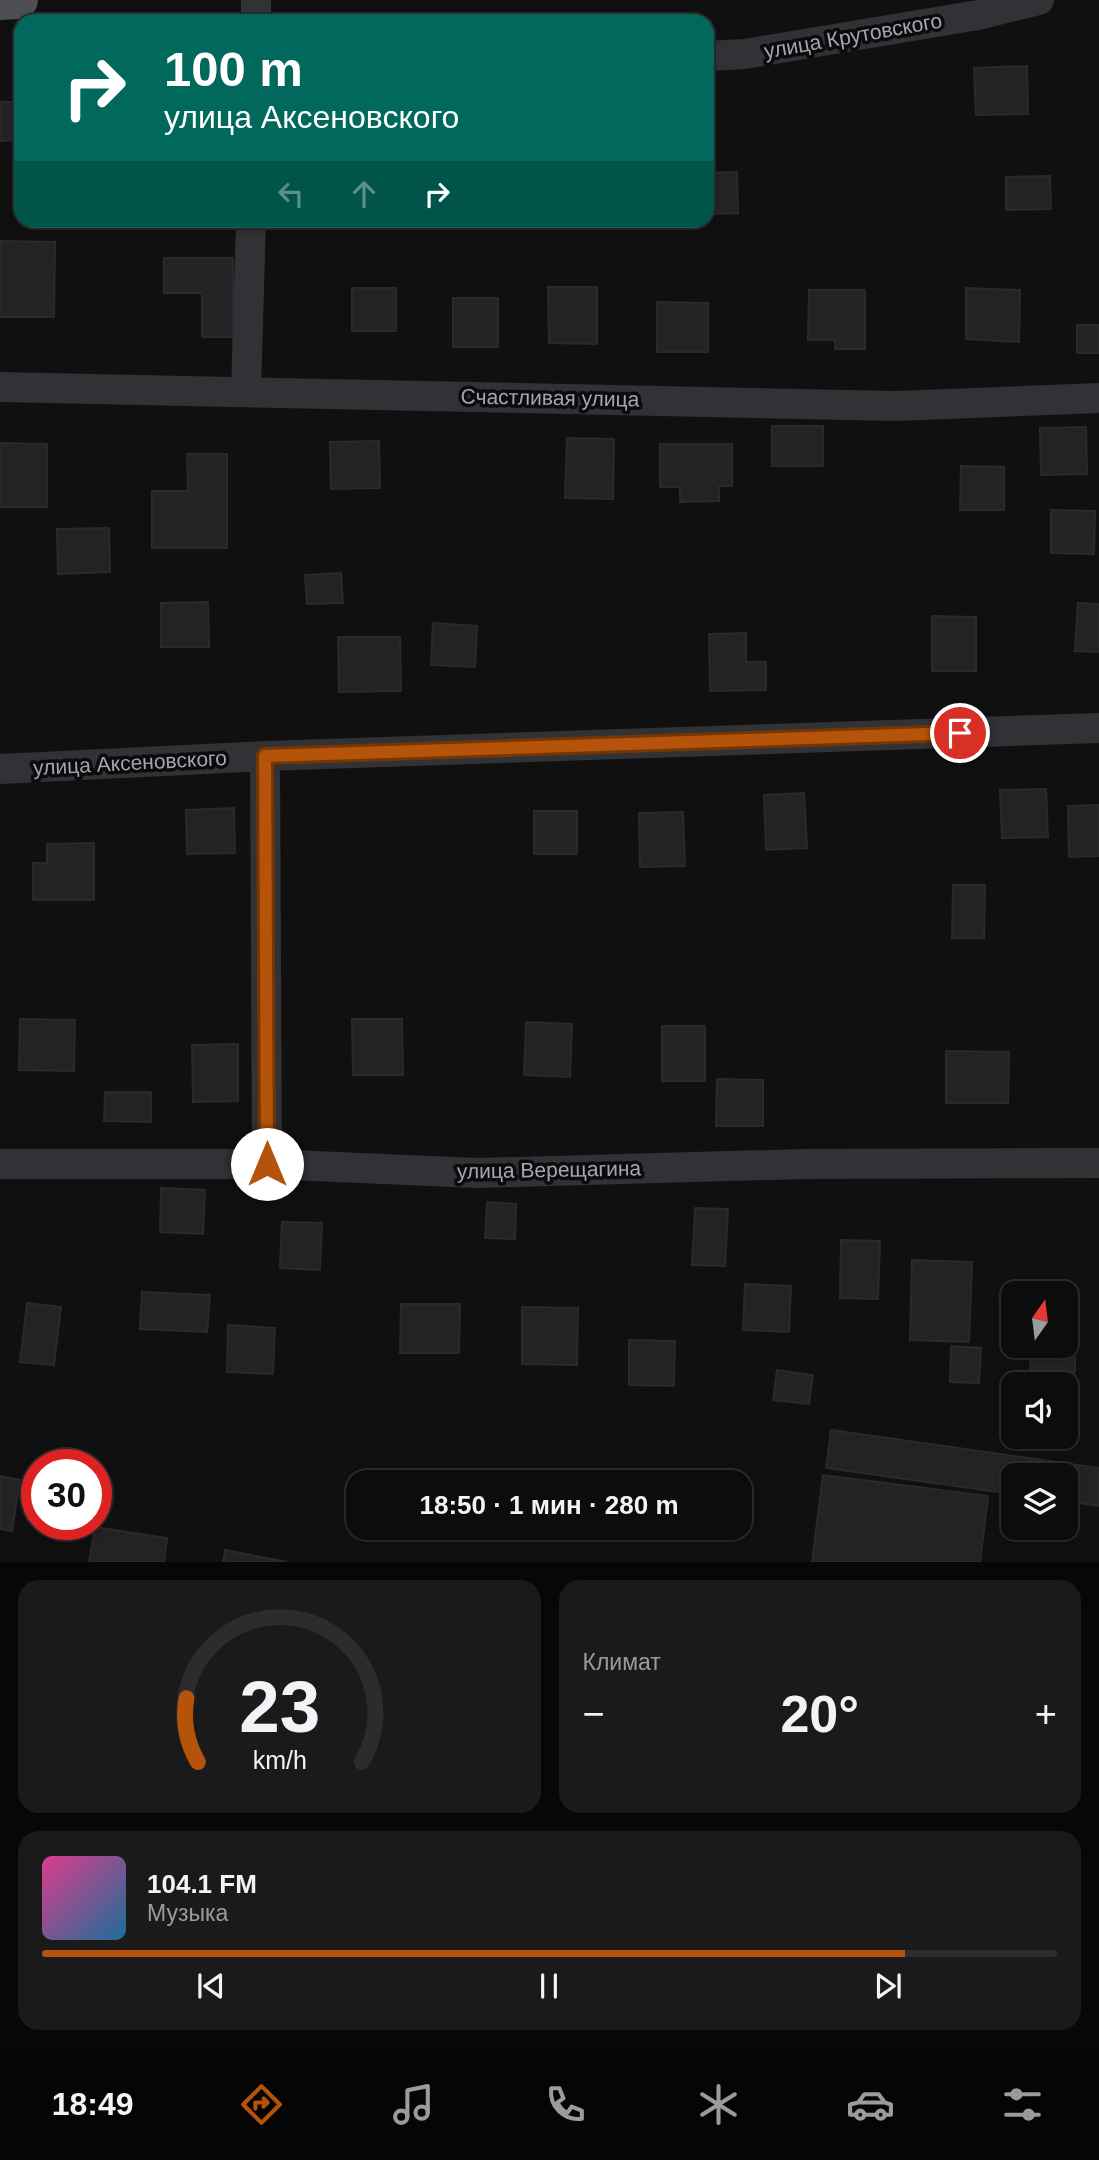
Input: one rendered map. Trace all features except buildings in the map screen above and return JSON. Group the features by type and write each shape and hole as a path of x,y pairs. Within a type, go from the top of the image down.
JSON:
{"main road":[{"path":"0,1 19,0"}],"street":[{"name":"улица Крутовского","path":"714,56 786,48 978,15 1039,0"},
{"path":"246,392 251,228"},
{"name":"Счастливая улица","path":"0,387 896,406 1099,398"},
{"name":"улица Аксеновского","path":"0,769 265,756 1099,728"},
{"path":"265,756 267,1164"},
{"name":"улица Верещагина","path":"0,1164 267,1164 477,1173 804,1164 1099,1163"}],"route":[{"path":"267,1164 265,756 960,733"}]}
